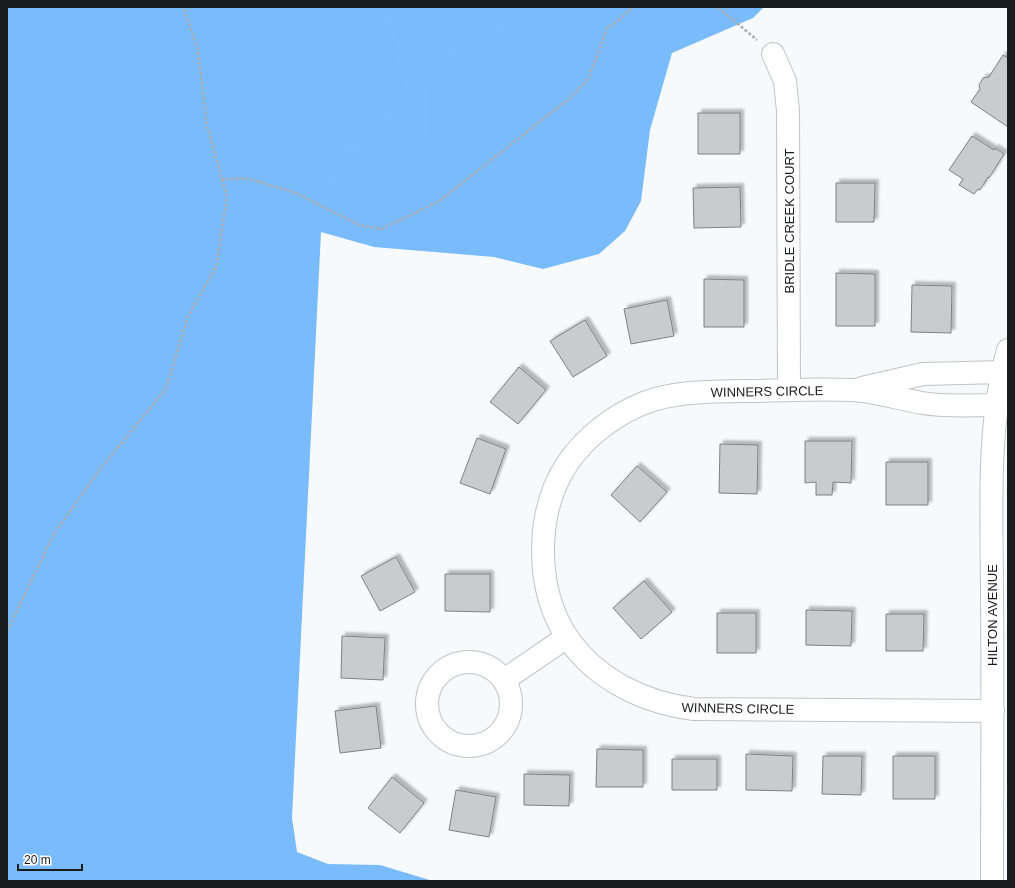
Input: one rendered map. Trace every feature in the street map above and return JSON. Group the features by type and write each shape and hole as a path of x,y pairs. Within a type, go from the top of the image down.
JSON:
{"street":[{"name":"BRIDLE CREEK COURT","path":"773,54 785,81 788,110 789,390"},
{"name":"HILTON AVENUE","path":"992,881 999,708 992,508 994,438 1002,372 1008,350"},
{"name":"WINNERS CIRCLE","path":"853,390 924,374 1002,372"},
{"name":"WINNERS CIRCLE","path":"997,405 924,404 853,390 702,392 662,397 643,403 620,415 593,435 579,449 567,465 558,482 551,501 544,541 544,561 549,594 558,620 567,637 593,665 623,687 652,700 675,707 694,709 999,708"},
{"path":"504,680 567,637"}],"path":[{"path":"7,631 54,534 100,469 166,389 188,316 216,267 227,197 207,126 198,50 182,7"},
{"path":"221,180 246,178 296,193 359,225 381,229 438,202 570,98 588,79 607,29 634,7"},
{"path":"718,7 773,54"}],"shaded area":[{"path":"7,7 764,7 753,18 672,53 650,130 641,201 625,231 599,254 543,269 494,257 374,247 321,232 292,818 297,852 328,864 380,865 433,881 7,881"}],"building":[{"path":"1003,55 1008,58 1008,127 971,102 980,89 979,85 983,78 989,77"},
{"path":"698,113 740,113 740,154 698,154"},
{"path":"972,136 994,150 995,148 1004,154 980,190 978,189 974,194 959,185 963,179 949,170"},
{"path":"836,183 875,183 874,222 836,222"},
{"path":"740,187 741,227 694,228 693,188"},
{"path":"836,273 875,274 875,326 836,326"},
{"path":"704,279 744,280 744,327 704,327"},
{"path":"912,285 952,286 951,333 911,332"},
{"path":"667,300 674,336 631,344 624,309"},
{"path":"585,320 607,356 573,377 550,341"},
{"path":"519,367 546,390 518,424 490,402"},
{"path":"477,438 506,449 490,494 460,483"},
{"path":"805,441 852,441 851,483 833,482 832,495 816,495 816,482 805,483"},
{"path":"720,444 758,445 757,494 719,493"},
{"path":"886,462 928,462 928,505 886,505"},
{"path":"637,466 667,492 640,522 611,495"},
{"path":"396,557 415,592 380,611 361,576"},
{"path":"445,574 490,574 490,612 445,611"},
{"path":"644,581 672,612 641,639 613,608"},
{"path":"806,610 852,611 851,646 806,645"},
{"path":"717,613 756,613 756,653 717,653"},
{"path":"886,614 924,614 923,651 886,651"},
{"path":"342,636 385,638 383,680 341,678"},
{"path":"376,706 381,748 340,753 335,711"},
{"path":"597,749 643,750 643,787 596,787"},
{"path":"746,754 793,756 792,791 746,790"},
{"path":"823,756 862,756 861,795 822,794"},
{"path":"893,756 935,756 935,799 893,799"},
{"path":"672,759 717,759 717,790 672,790"},
{"path":"524,774 570,775 569,806 524,805"},
{"path":"392,777 424,803 400,833 368,808"},
{"path":"456,790 496,797 489,837 449,830"}],"waterway":[{"path":"329,181 336,168 381,118 405,88 405,80 392,23 397,7"},
{"path":"7,198 39,179 90,166 196,169 246,163 277,166 337,184 387,175 411,162 427,138 427,85 430,66 449,52 478,44 494,35 527,7"}]}
